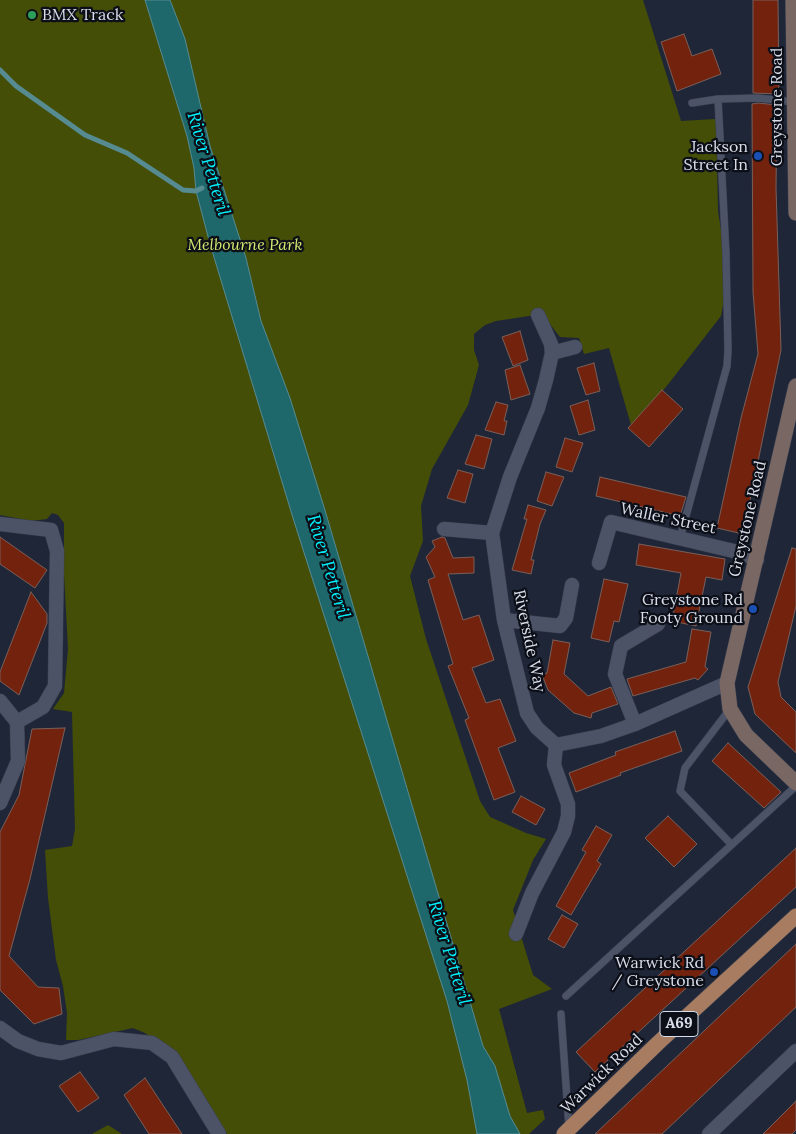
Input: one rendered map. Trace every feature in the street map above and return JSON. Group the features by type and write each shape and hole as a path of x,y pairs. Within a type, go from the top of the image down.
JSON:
{"main road":[{"name":"Warwick Road","path":"569,1133 658,1043 796,916"}],"street":[{"name":"Greystone Road","path":"794,1 796,213"},
{"path":"538,315 551,344 552,353 575,347"},
{"name":"Riverside Way","path":"552,353 538,408 510,477 492,533 504,620 527,713 537,728 556,745"},
{"name":"Greystone Road","path":"796,386 727,683 730,709 746,735 796,784"},
{"name":"Waller Street","path":"599,563 611,522 742,553 757,560"},
{"path":"0,524 51,530 57,551 55,686 43,707 17,722"},
{"path":"444,528 492,533"},
{"path":"504,620 560,626 566,618 572,586"},
{"path":"636,724 615,674 621,646 658,624"},
{"path":"516,934 532,893 564,832 568,816 568,804 554,765 556,745 601,736 636,724 727,683"},
{"path":"0,701 17,722 18,761 0,802"},
{"path":"0,1028 18,1041 61,1053 114,1039 152,1043 172,1057 219,1134"},
{"path":"708,1134 796,1051"}],"lane":[{"path":"692,103 718,99 758,98 795,102"},
{"path":"680,538 722,384 728,350 726,254 718,99"},
{"path":"730,709 685,768 680,791 731,844"},
{"path":"566,996 796,784"},
{"path":"561,1014 569,1133"}],"green space":[{"name":"Melbourne Park","path":"0,0 643,0 681,121 716,119 718,211 728,276 721,316 666,387 631,425 609,348 584,354 579,338 560,337 542,314 496,321 485,325 474,334 474,350 479,365 468,405 432,469 421,506 423,541 410,576 426,639 480,801 490,817 526,833 546,839 533,860 513,910 533,975 552,989 499,1009 527,1113 543,1110 545,1119 529,1134 227,1134 197,1086 155,1040 145,1033 133,1028 78,1040 66,1040 67,1013 63,986 56,960 48,898 45,850 72,846 75,829 72,712 53,709 64,693 68,649 64,574 64,523 58,515 52,513 47,519 31,521 0,515"},
{"path":"108,1125 122,1134 92,1134"}],"water":[{"name":"River Petteril","path":"145,0 170,0 185,39 210,146 246,258 261,321 290,398 324,507 483,1046 495,1066 510,1116 520,1134 477,1134 467,1080 447,1001 293,518 210,244 196,191 194,168 187,136"}],"building":[{"path":"753,0 778,0 779,94 753,93"},
{"path":"684,34 692,56 712,49 721,74 677,91 661,42"},
{"path":"752,104 777,105 776,188 781,350 743,534 717,528 741,418 758,354 753,292"},
{"path":"520,331 528,360 513,366 502,337"},
{"path":"594,363 600,391 586,395 577,368"},
{"path":"520,365 530,394 511,400 505,370"},
{"path":"662,390 683,409 649,447 628,428"},
{"path":"588,400 595,430 579,435 570,406"},
{"path":"496,402 508,405 504,421 507,421 504,435 485,430"},
{"path":"476,435 492,439 484,469 465,464"},
{"path":"565,438 583,443 572,472 556,467"},
{"path":"458,470 473,474 465,503 447,498"},
{"path":"546,472 564,477 552,506 537,501"},
{"path":"600,477 686,497 680,516 596,496"},
{"path":"528,505 546,510 540,524 531,560 534,560 531,574 512,570 527,519 524,519"},
{"path":"0,537 47,570 35,588 0,564"},
{"path":"442,537 445,538 453,558 474,557 474,573 448,574 463,620 479,615 494,660 472,668 486,703 500,699 516,741 498,748 515,792 494,800 465,720 469,718 448,666 453,664 428,580 435,577 426,557 435,547 432,541"},
{"path":"639,544 725,559 722,580 706,577 696,626 672,621 681,573 636,565"},
{"path":"792,548 796,549 796,606 778,682 781,697 796,712 796,753 755,714 748,687"},
{"path":"604,579 628,584 619,622 614,621 609,642 591,638"},
{"path":"31,592 47,614 47,623 19,695 0,681 0,672"},
{"path":"692,629 711,632 705,667 708,669 698,680 695,678 633,696 627,679 686,662"},
{"path":"553,640 570,643 564,674 588,696 611,687 618,704 592,713 591,718 574,713 548,690 542,675 547,673"},
{"path":"65,728 30,879 9,956 38,987 59,988 62,1014 34,1024 0,990 0,832 19,795 32,729"},
{"path":"675,731 682,751 620,773 621,775 576,792 569,773 616,755 615,752"},
{"path":"728,743 781,792 764,808 712,761"},
{"path":"521,796 545,809 536,825 512,812"},
{"path":"668,816 697,844 674,867 645,838"},
{"path":"596,826 612,835 597,861 601,864 571,915 556,906 586,852 582,850"},
{"path":"796,848 796,887 595,1072 576,1052"},
{"path":"562,915 578,924 564,948 548,939"},
{"path":"796,944 796,1007 662,1134 595,1134"},
{"path":"80,1072 99,1098 78,1112 59,1086"},
{"path":"145,1078 182,1134 149,1134 124,1095"},
{"path":"796,1101 796,1130 792,1134 763,1134"}],"waterway":[{"name":"River Petteril","path":"0,70 16,86 85,135 127,153 183,190 196,191 202,188"}],"place":[{"name":"BMX Track","path":"32,15"},
{"name":"Jackson Street In","path":"758,156"},
{"name":"Greystone Rd Footy Ground","path":"753,609"},
{"name":"Warwick Rd / Greystone","path":"714,972"}]}
